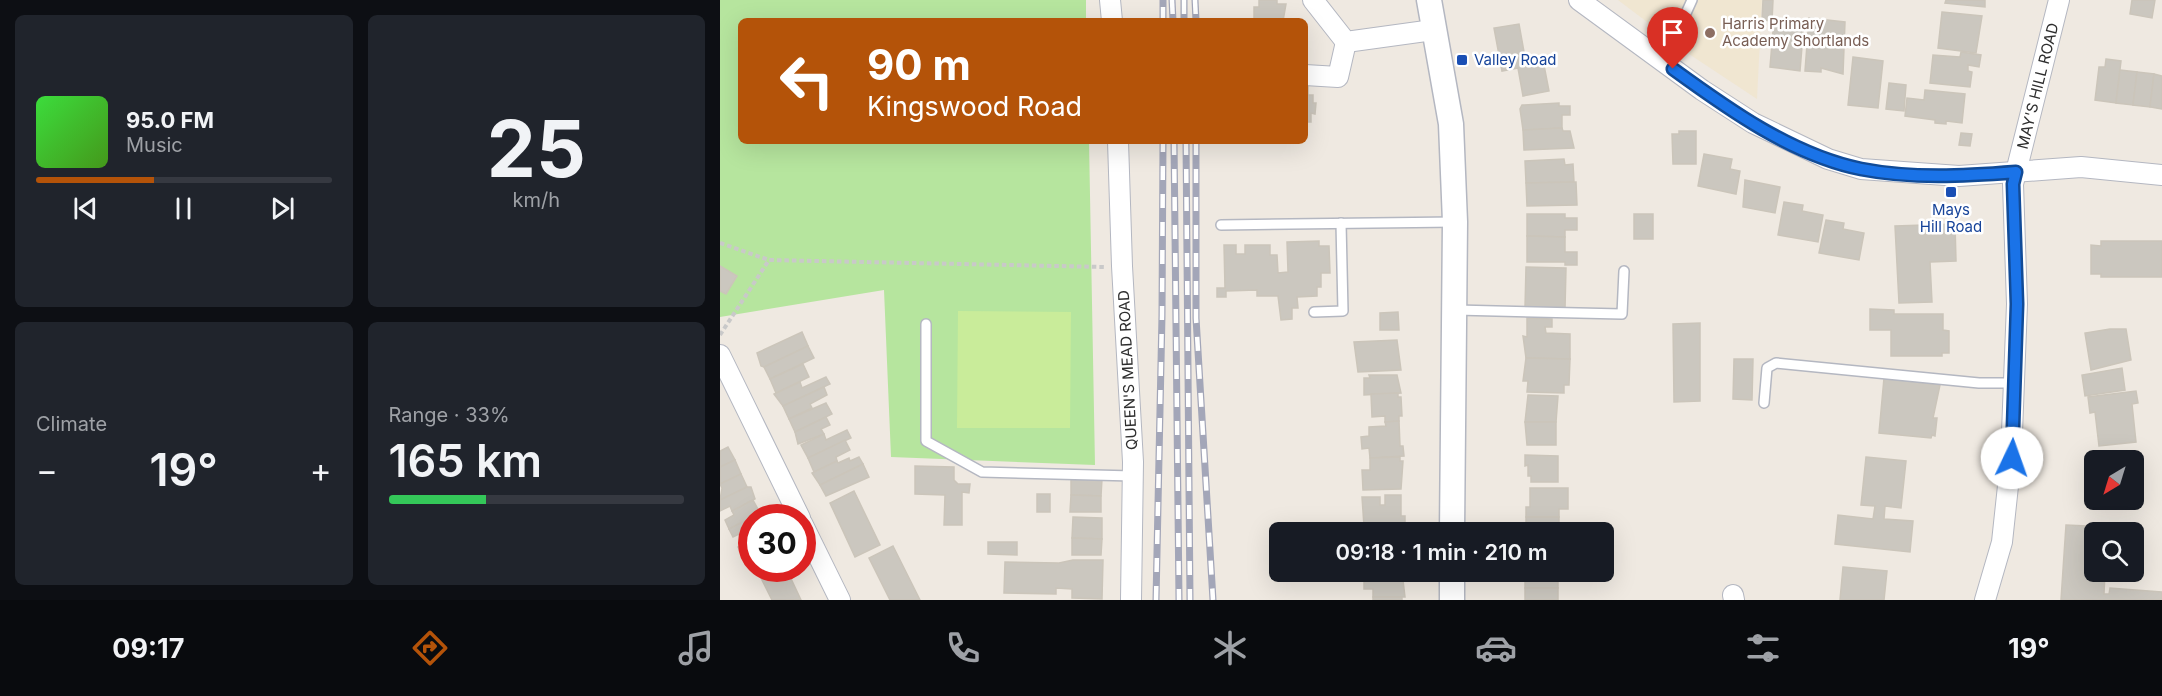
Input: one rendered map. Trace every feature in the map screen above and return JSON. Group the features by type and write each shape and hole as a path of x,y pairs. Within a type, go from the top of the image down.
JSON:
{"street":[{"path":"1110,0 1113,18"},
{"path":"1313,0 1346,42"},
{"path":"1429,0 1451,124 1455,222 1452,522"},
{"path":"1579,0 1753,123 1828,159 1861,169 1903,174 1959,176 2081,167 2162,174"},
{"name":"MAY'S HILL ROAD","path":"1985,600 2002,542 2012,458 2017,304 2013,184 2059,0"},
{"path":"1346,42 1433,30"},
{"path":"1308,75 1338,77 1346,42"},
{"name":"QUEEN'S MEAD ROAD","path":"1118,144 1133,476 1131,600"},
{"path":"720,355 793,504"},
{"path":"816,551 840,600"},
{"path":"1452,582 1452,600"}],"lane":[{"path":"1658,58 1683,20 1692,0"},
{"path":"1221,225 1455,222"},
{"path":"1314,312 1343,311 1341,223"},
{"path":"1454,309 1622,314 1624,271"},
{"path":"926,324 926,441 982,472 1133,476"},
{"path":"1764,404 1767,368 1776,363 1979,383 2016,383"}],"path":[{"path":"720,243 769,260 1084,268 1122,266"},
{"path":"720,336 769,260"}],"shaded area":[{"name":"Harris Primary Academy Shortlands","path":"1618,0 1762,0 1757,99 1692,56"}],"green space":[{"path":"720,0 1086,0 1086,18 738,18 738,144 1089,144 1095,465 891,457 884,290 720,317"},
{"path":"958,311 1071,312 1070,428 957,428"}],"building":[{"path":"1259,0 1277,0 1277,4 1286,4 1284,18 1254,18 1254,7 1259,7"},
{"path":"1763,0 1773,0 1772,21 1762,20"},
{"path":"1946,0 1985,0 1985,7 1945,3"},
{"path":"2132,0 2155,0 2152,18 2130,14"},
{"path":"1942,12 1982,16 1976,53 1938,48"},
{"path":"1809,18 1845,22 1843,74 1821,68 1821,72 1805,71"},
{"path":"1774,19 1804,22 1800,71 1770,67"},
{"path":"1519,24 1526,63 1543,60 1549,91 1523,96 1518,68 1502,71 1494,28"},
{"path":"1961,52 1981,55 1979,67 1968,65 1968,71 1972,72 1970,87 1930,83 1933,55 1960,57"},
{"path":"1853,57 1883,61 1878,108 1848,105"},
{"path":"2106,59 2121,61 2116,103 2095,100 2099,67 2105,67"},
{"path":"2120,70 2137,72 2133,105 2116,103"},
{"path":"2137,72 2154,74 2150,107 2133,105"},
{"path":"2154,74 2162,76 2162,109 2150,107"},
{"path":"1889,83 1906,85 1904,111 1886,109"},
{"path":"1925,90 1965,94 1962,123 1946,121 1946,124 1935,123 1935,120 1905,116 1907,98 1924,100"},
{"path":"1308,95 1313,95 1313,103 1316,103 1315,114 1311,113 1311,122 1308,122"},
{"path":"1559,103 1559,106 1570,106 1570,115 1562,115 1562,128 1523,130 1520,109 1522,105"},
{"path":"1562,128 1563,131 1570,131 1574,148 1524,150 1523,130"},
{"path":"1679,131 1696,131 1696,164 1673,164 1672,134 1679,134"},
{"path":"1961,133 1972,134 1970,146 1959,145"},
{"path":"1704,154 1732,159 1730,169 1740,171 1736,194 1698,186"},
{"path":"1564,159 1565,165 1573,164 1574,182 1526,183 1525,161"},
{"path":"1745,180 1780,187 1775,213 1743,207"},
{"path":"1576,182 1577,205 1527,206 1526,183"},
{"path":"1784,202 1803,205 1802,211 1823,215 1818,242 1778,235"},
{"path":"1527,214 1565,214 1565,218 1577,218 1577,230 1565,230 1565,237 1527,236"},
{"path":"1634,214 1653,214 1653,239 1634,239"},
{"path":"1826,220 1844,223 1843,229 1864,233 1859,260 1819,253"},
{"path":"1955,224 1956,261 1930,262 1932,302 1899,303 1895,226"},
{"path":"1527,236 1565,237 1565,252 1577,252 1577,265 1565,265 1565,262 1527,262"},
{"path":"1319,241 1319,246 1329,246 1330,273 1321,273 1321,287 1317,287 1317,296 1297,297 1298,308 1292,308 1292,319 1281,320 1278,296 1257,296 1257,290 1226,291 1226,297 1217,297 1217,288 1225,288 1224,245 1236,245 1236,254 1245,254 1245,245 1270,245 1270,255 1277,255 1278,273 1288,272 1287,242"},
{"path":"2101,241 2162,241 2162,277 2101,277 2101,274 2091,274 2091,245 2101,246"},
{"path":"720,266 737,276 726,294 720,291"},
{"path":"1526,267 1566,268 1565,309 1525,308"},
{"path":"1870,309 1894,310 1894,314 1943,314 1943,330 1949,331 1949,353 1942,353 1942,356 1891,356 1891,330 1870,330"},
{"path":"1398,312 1399,330 1380,330 1380,313"},
{"path":"1527,318 1552,319 1552,327 1545,327 1546,333 1570,334 1570,359 1526,358 1523,336 1527,337"},
{"path":"1700,323 1700,401 1674,402 1673,324"},
{"path":"2126,329 2131,360 2091,370 2085,333"},
{"path":"802,332 808,346 764,367 761,366 757,353"},
{"path":"1397,340 1401,370 1358,372 1354,342"},
{"path":"808,346 814,358 770,379 764,367"},
{"path":"1526,358 1570,359 1569,385 1564,385 1564,393 1527,392 1528,381 1523,381"},
{"path":"1734,359 1753,359 1752,400 1733,399"},
{"path":"803,364 809,377 776,393 770,379"},
{"path":"2122,368 2125,390 2085,396 2082,375"},
{"path":"1369,375 1397,375 1401,393 1364,395 1364,378 1370,378"},
{"path":"826,377 830,384 783,406 774,394 800,382 802,388"},
{"path":"1884,378 1940,385 1933,418 1937,418 1935,436 1932,435 1931,438 1879,433"},
{"path":"824,387 827,395 810,404 812,408 789,419 783,406"},
{"path":"2136,391 2138,403 2132,404 2136,442 2099,446 2095,412 2090,413 2088,397"},
{"path":"1398,393 1398,397 1401,397 1402,416 1399,416 1399,421 1385,422 1385,416 1372,417 1371,394"},
{"path":"1528,395 1558,396 1556,422 1525,422"},
{"path":"826,403 832,414 795,432 789,419"},
{"path":"826,417 830,425 821,429 824,434 798,444 795,432"},
{"path":"1399,421 1400,446 1403,446 1404,456 1370,458 1369,448 1362,449 1361,437 1369,436 1369,427 1386,426 1385,422"},
{"path":"1525,422 1556,422 1556,445 1527,445"},
{"path":"847,430 851,438 808,458 801,445 824,434 826,440"},
{"path":"845,440 850,450 836,457 837,461 814,472 808,458"},
{"path":"728,447 735,460 720,467 720,451"},
{"path":"1525,455 1558,456 1558,482 1531,482 1531,476 1528,476 1528,465 1525,466"},
{"path":"859,457 863,464 820,485 812,473 837,461 838,463 849,458 850,461"},
{"path":"1400,457 1400,461 1403,461 1401,489 1363,490 1362,470 1370,470 1370,458"},
{"path":"1866,457 1906,461 1901,508 1885,506 1884,519 1913,521 1910,552 1835,544 1838,515 1873,519 1875,506 1861,505"},
{"path":"735,460 741,474 720,484 720,467"},
{"path":"863,464 869,477 826,496 820,485"},
{"path":"915,466 954,467 954,480 958,484 970,484 969,493 962,492 962,525 944,525 945,495 915,494"},
{"path":"741,474 747,487 720,500 722,488 720,484"},
{"path":"1071,478 1102,479 1101,496 1071,495"},
{"path":"747,487 751,487 755,499 745,504 738,504 738,508 732,511 730,506 720,511 720,500"},
{"path":"1530,488 1568,488 1568,509 1559,509 1559,517 1526,517 1526,507 1530,507"},
{"path":"854,491 880,545 855,557 830,503"},
{"path":"1037,494 1050,494 1050,512 1037,512"},
{"path":"1071,495 1101,496 1101,512 1070,512"},
{"path":"1385,495 1401,495 1401,516 1405,516 1405,522 1364,522 1362,497 1380,497 1380,505 1385,505"},
{"path":"738,508 738,524 729,529 725,520 734,515 732,511"},
{"path":"1073,517 1102,518 1102,539 1072,538"},
{"path":"1526,517 1559,517 1559,522 1526,522"},
{"path":"738,524 738,534 733,537 729,529"},
{"path":"2066,525 2084,526 2084,582 2105,582 2104,594 2109,594 2110,588 2162,592 2162,600 2061,600"},
{"path":"1072,538 1102,539 1101,555 1072,555"},
{"path":"988,542 1017,542 1017,555 988,554"},
{"path":"893,546 920,600 890,600 869,558"},
{"path":"1073,560 1103,560 1102,599 1072,598 1072,589 1056,588 1056,594 1004,593 1005,562 1059,563"},
{"path":"1843,567 1887,571 1884,600 1840,600"},
{"path":"763,582 793,582 801,600 772,600"},
{"path":"1364,582 1403,582 1405,597 1373,597 1373,589 1364,589"},
{"path":"1525,582 1558,582 1558,588 1525,588"},
{"path":"1525,588 1558,588 1558,600 1525,600"},
{"path":"1373,597 1402,597 1402,600 1373,600"}],"railway":[{"path":"1163,0 1163,18"},
{"path":"1172,0 1173,18"},
{"path":"1184,0 1184,18"},
{"path":"1195,0 1196,18"},
{"path":"1156,600 1163,144"},
{"path":"1174,144 1179,600"},
{"path":"1186,144 1190,600"},
{"path":"1196,144 1196,318 1213,600"}],"place":[{"name":"Harris Primary Academy Shortlands","path":"1710,33"},
{"name":"Valley Road","path":"1462,60"},
{"name":"Mays Hill Road","path":"1951,192"}],"route":[{"path":"1673,69 1753,123 1828,159 1861,169 1903,174 1959,176 2016,172 2013,184 2017,304 2016,383 2012,458"}]}
